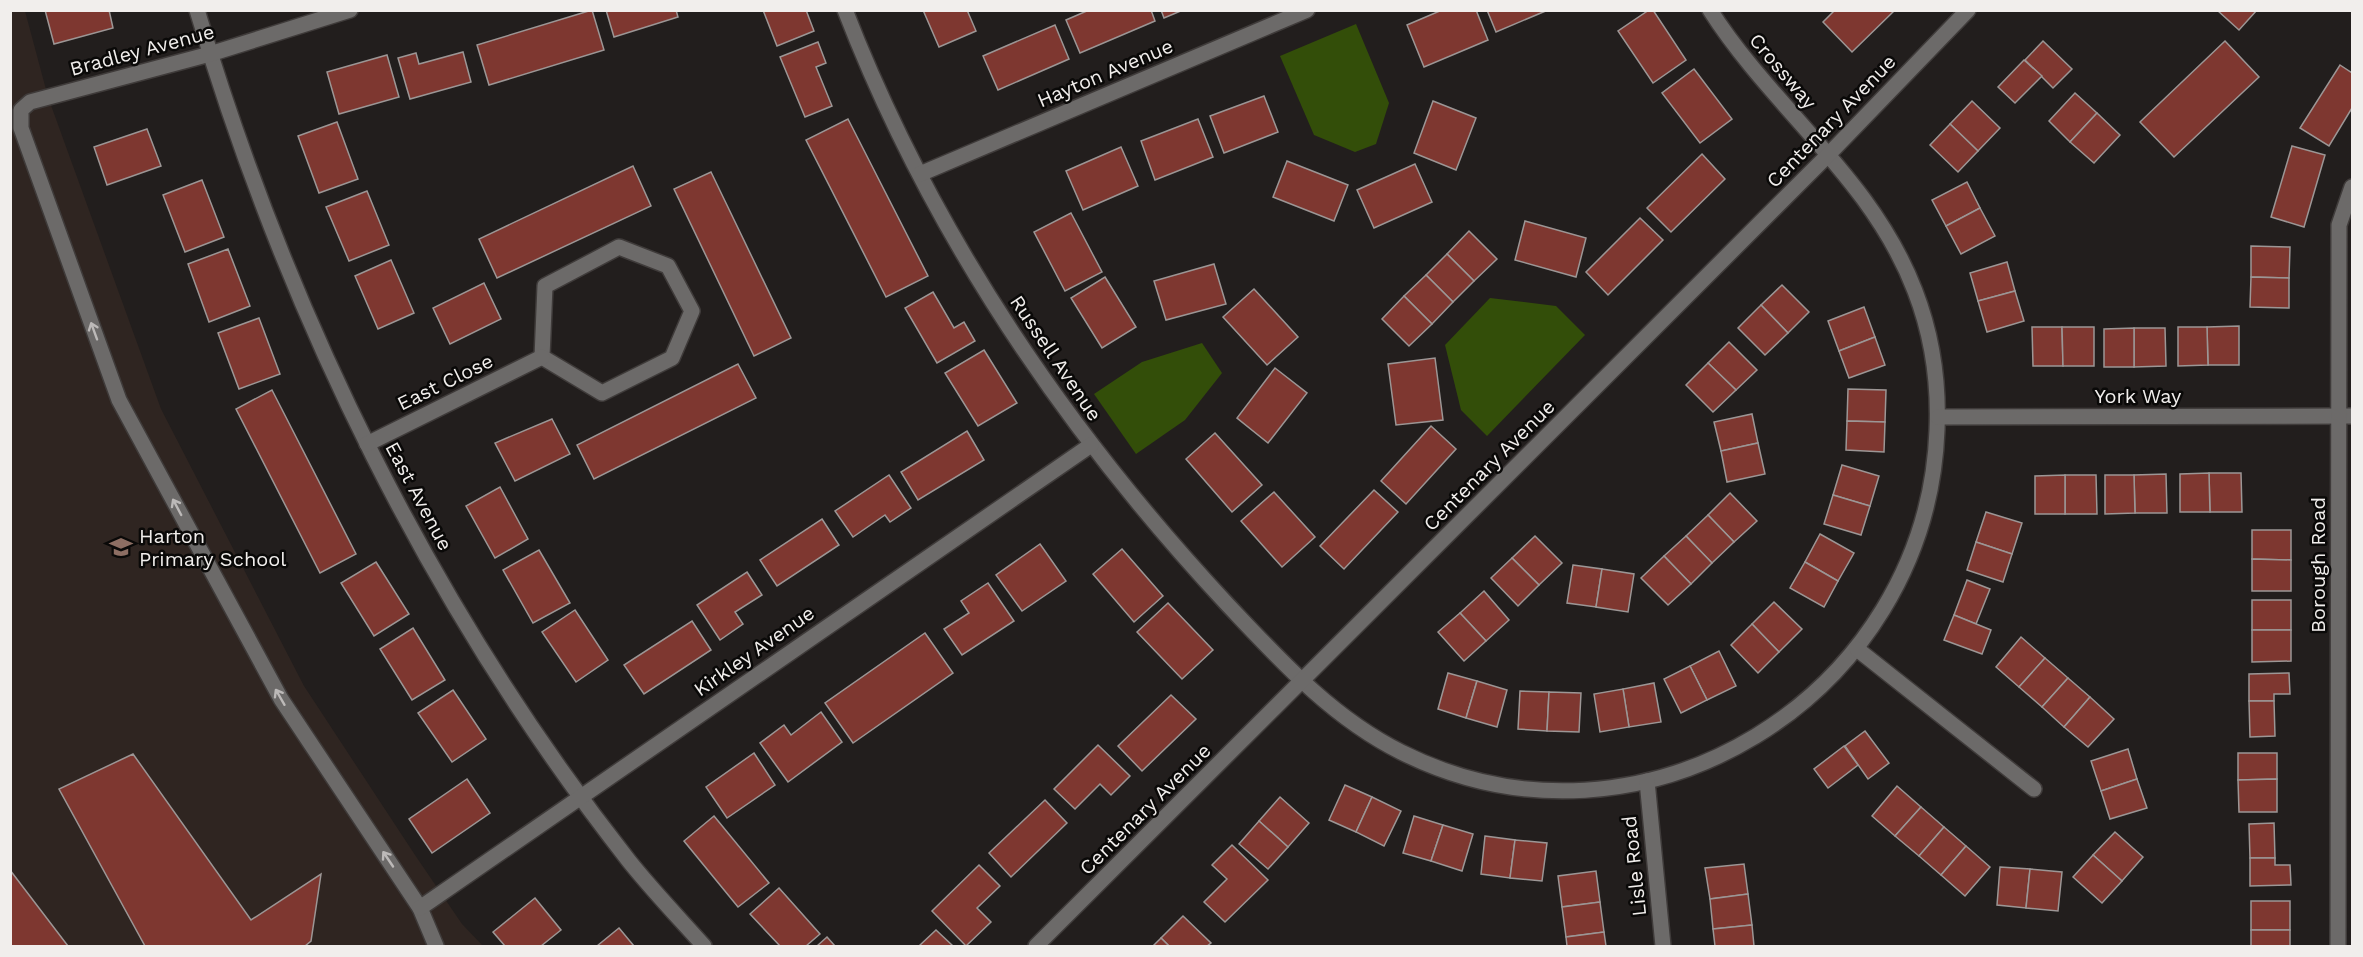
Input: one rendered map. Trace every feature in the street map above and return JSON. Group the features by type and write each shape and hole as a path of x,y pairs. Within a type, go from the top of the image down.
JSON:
{"street":[{"name":"East Avenue","path":"197,10 271,229 367,444 417,542 511,698 630,863 704,946"},
{"name":"Bradley Avenue","path":"350,10 210,54 30,102 21,110 21,128 119,400 281,699 420,908"},
{"name":"Russell Avenue","path":"845,10 884,101 920,174 999,313 1091,445 1185,558 1302,682 1333,710 1367,733 1404,753 1482,780 1523,788 1564,790 1606,788 1647,781 1687,769 1726,753 1763,733 1821,688 1857,649"},
{"name":"Hayton Avenue","path":"920,174 1307,10"},
{"name":"Crossway","path":"1710,10 1760,80 1829,154 1880,220 1901,256 1917,294 1932,355 1938,417 1931,488 1911,557 1896,589 1857,649"},
{"name":"Centenary Avenue","path":"1036,946 1829,154 1968,10"},
{"name":"Borough Road","path":"2338,946 2345,775 2346,416 2339,225 2352,187"},
{"path":"620,247 668,266 692,311 672,358 602,393 542,357 546,286 620,247"},
{"name":"East Close","path":"367,444 542,357"},
{"name":"York Way","path":"1938,417 2346,416"},
{"name":"Kirkley Avenue","path":"420,908 1091,445"},
{"path":"1857,649 2034,789"},
{"name":"Lisle Road","path":"1647,781 1664,946"},
{"path":"420,908 436,946"}],"shaded area":[{"name":"Harton Primary School","path":"10,11 25,11 48,97 161,409 304,686 462,924 483,946 11,946"}],"green space":[{"path":"1356,24 1389,103 1376,144 1355,152 1314,135 1280,56"},
{"path":"1490,298 1556,306 1585,335 1487,436 1461,410 1445,345"},
{"path":"1202,343 1222,373 1185,420 1136,454 1094,394 1142,362"}],"building":[{"path":"45,10 109,10 113,28 54,44"},
{"path":"592,10 604,50 489,85 477,45"},
{"path":"606,10 676,10 678,17 614,37"},
{"path":"763,10 806,10 814,31 777,46"},
{"path":"923,10 967,10 976,31 939,47"},
{"path":"1089,10 1151,10 1155,21 1080,53 1066,20"},
{"path":"1161,10 1183,10 1164,18"},
{"path":"1442,10 1476,10 1488,40 1424,67 1407,25"},
{"path":"1487,10 1548,10 1496,32"},
{"path":"1649,10 1653,10 1686,60 1653,83 1618,31"},
{"path":"1835,10 1895,10 1852,52 1823,22"},
{"path":"2217,10 2257,10 2239,30"},
{"path":"1055,25 1069,59 998,90 983,56"},
{"path":"2043,41 2072,69 2053,88 2025,60"},
{"path":"2225,41 2259,77 2174,157 2140,122"},
{"path":"818,42 826,63 816,67 832,106 805,117 780,57"},
{"path":"463,52 471,82 410,99 398,58 416,53 419,64"},
{"path":"387,55 399,97 339,114 327,72"},
{"path":"2024,60 2042,76 2015,103 1998,87"},
{"path":"2340,65 2352,73 2352,108 2329,146 2300,128"},
{"path":"1694,69 1732,119 1700,143 1662,93"},
{"path":"2075,93 2097,113 2070,142 2049,121"},
{"path":"1264,96 1278,132 1224,153 1210,116"},
{"path":"1433,101 1476,118 1456,170 1414,153"},
{"path":"1972,101 2000,128 1978,151 1950,124"},
{"path":"2097,113 2120,135 2094,163 2070,142"},
{"path":"848,119 928,276 886,297 806,140"},
{"path":"1198,119 1213,157 1155,180 1141,141"},
{"path":"337,122 358,179 319,193 298,136"},
{"path":"1950,124 1978,151 1958,172 1930,145"},
{"path":"147,129 161,166 107,185 94,147"},
{"path":"2292,146 2325,155 2304,227 2271,217"},
{"path":"1121,147 1138,186 1083,210 1066,171"},
{"path":"1702,154 1725,179 1671,232 1647,208"},
{"path":"1287,161 1348,185 1334,221 1273,197"},
{"path":"1415,164 1432,202 1374,228 1357,190"},
{"path":"633,166 651,206 497,278 479,239"},
{"path":"711,172 791,338 754,356 674,189"},
{"path":"202,180 224,237 185,252 163,195"},
{"path":"1967,182 1980,208 1946,226 1932,200"},
{"path":"367,191 389,245 349,261 326,207"},
{"path":"1980,208 1995,236 1961,254 1946,226"},
{"path":"1071,213 1102,272 1065,291 1034,232"},
{"path":"1640,218 1663,240 1608,295 1586,272"},
{"path":"1525,221 1586,238 1576,277 1515,260"},
{"path":"1469,231 1497,259 1474,281 1447,254"},
{"path":"2251,246 2290,247 2289,278 2251,277"},
{"path":"228,249 250,306 209,322 188,264"},
{"path":"1447,254 1474,281 1453,302 1426,275"},
{"path":"391,260 414,313 378,329 355,276"},
{"path":"2007,262 2015,291 1978,301 1970,273"},
{"path":"1214,264 1226,304 1166,320 1154,281"},
{"path":"1426,275 1453,302 1432,324 1404,296"},
{"path":"1105,277 1136,327 1102,348 1071,298"},
{"path":"2251,277 2289,278 2289,308 2250,307"},
{"path":"484,283 501,319 450,344 433,308"},
{"path":"1782,285 1809,312 1788,333 1761,305"},
{"path":"1254,289 1298,337 1267,365 1223,317"},
{"path":"2015,291 2024,321 1987,332 1978,301"},
{"path":"933,292 954,328 964,322 975,341 937,363 905,308"},
{"path":"1404,296 1432,324 1409,346 1382,319"},
{"path":"1761,305 1788,333 1765,355 1738,328"},
{"path":"1864,307 1875,337 1839,351 1828,321"},
{"path":"259,318 280,374 239,389 218,333"},
{"path":"2239,326 2239,365 2208,365 2207,327"},
{"path":"2032,327 2062,327 2063,366 2033,366"},
{"path":"2062,327 2094,327 2094,366 2063,366"},
{"path":"2178,327 2207,327 2208,365 2178,366"},
{"path":"2134,328 2165,328 2166,366 2134,367"},
{"path":"2134,328 2134,367 2104,367 2104,329"},
{"path":"1875,337 1885,365 1849,378 1839,351"},
{"path":"1729,342 1757,370 1736,390 1708,363"},
{"path":"984,350 1017,403 978,426 945,373"},
{"path":"1435,358 1443,420 1396,425 1388,364"},
{"path":"1708,363 1736,390 1713,412 1686,385"},
{"path":"738,364 756,398 594,479 577,445"},
{"path":"1275,368 1307,393 1268,443 1237,418"},
{"path":"1848,389 1886,390 1885,422 1847,421"},
{"path":"272,390 356,554 320,573 236,409"},
{"path":"1752,414 1758,443 1721,451 1714,422"},
{"path":"552,419 570,454 515,481 495,443"},
{"path":"1847,421 1885,422 1884,452 1846,450"},
{"path":"1431,426 1456,449 1406,504 1381,481"},
{"path":"967,431 984,460 918,500 901,472"},
{"path":"1215,433 1262,485 1232,512 1186,459"},
{"path":"1758,443 1765,474 1727,482 1721,451"},
{"path":"1842,465 1879,476 1870,506 1833,495"},
{"path":"2209,473 2241,473 2242,512 2210,512"},
{"path":"2209,473 2210,512 2180,512 2180,474"},
{"path":"2166,474 2167,513 2135,513 2134,475"},
{"path":"889,475 911,508 890,522 885,515 853,537 835,511"},
{"path":"2065,475 2096,475 2097,514 2065,514"},
{"path":"2065,475 2065,514 2035,514 2035,476"},
{"path":"2105,475 2134,475 2135,513 2105,514"},
{"path":"500,487 528,539 495,558 466,506"},
{"path":"1374,490 1398,512 1344,569 1320,546"},
{"path":"1274,492 1315,537 1282,567 1241,521"},
{"path":"1730,493 1757,521 1734,542 1708,515"},
{"path":"1833,495 1870,506 1861,535 1824,524"},
{"path":"1986,512 2022,523 2012,554 1976,542"},
{"path":"1708,515 1734,542 1712,563 1686,536"},
{"path":"822,519 839,545 777,586 760,560"},
{"path":"2252,530 2291,530 2291,560 2252,559"},
{"path":"1820,534 1854,553 1838,581 1805,562"},
{"path":"1535,536 1562,563 1539,585 1512,558"},
{"path":"1686,536 1712,563 1691,584 1664,556"},
{"path":"1976,542 2012,554 2003,582 1967,570"},
{"path":"1040,544 1066,581 1022,611 996,575"},
{"path":"1122,549 1163,596 1134,622 1093,574"},
{"path":"539,550 570,603 533,623 503,570"},
{"path":"1664,556 1691,584 1668,605 1641,578"},
{"path":"1512,558 1539,585 1518,606 1491,578"},
{"path":"2252,559 2291,560 2291,591 2252,591"},
{"path":"376,562 409,614 374,636 341,583"},
{"path":"1805,562 1838,581 1824,607 1790,588"},
{"path":"1573,565 1602,569 1596,607 1567,603"},
{"path":"1602,569 1634,574 1628,612 1596,607"},
{"path":"747,572 762,595 735,612 743,624 720,640 697,605"},
{"path":"1967,580 1990,589 1976,624 1954,615"},
{"path":"988,583 1014,621 962,655 944,629 969,613 961,601"},
{"path":"1484,591 1509,620 1486,641 1460,613"},
{"path":"2252,600 2291,600 2291,630 2252,630"},
{"path":"1774,602 1802,629 1779,652 1752,624"},
{"path":"1168,603 1213,650 1182,679 1137,632"},
{"path":"575,610 608,660 576,682 542,632"},
{"path":"1460,613 1486,641 1464,661 1438,632"},
{"path":"1954,615 1991,630 1982,654 1944,640"},
{"path":"692,621 711,650 644,694 624,665"},
{"path":"1752,624 1779,652 1758,673 1731,645"},
{"path":"413,628 445,680 412,700 380,649"},
{"path":"2252,630 2291,630 2291,661 2252,662"},
{"path":"925,633 953,673 853,743 825,703"},
{"path":"2021,637 2045,658 2019,687 1996,667"},
{"path":"1719,651 1736,686 1707,700 1690,666"},
{"path":"2045,658 2068,678 2042,707 2019,687"},
{"path":"1690,666 1707,700 1681,713 1664,679"},
{"path":"1448,673 1477,681 1466,718 1438,709"},
{"path":"2289,673 2290,694 2274,694 2274,701 2249,701 2249,674"},
{"path":"2068,678 2090,697 2064,727 2042,707"},
{"path":"1477,681 1507,690 1497,727 1466,718"},
{"path":"1654,683 1661,722 1629,727 1623,689"},
{"path":"1623,689 1629,727 1600,732 1594,694"},
{"path":"453,690 486,739 452,762 418,713"},
{"path":"1520,691 1549,692 1547,731 1518,729"},
{"path":"1549,692 1581,693 1579,732 1547,731"},
{"path":"1171,695 1196,719 1142,771 1118,746"},
{"path":"2090,697 2114,719 2088,747 2064,727"},
{"path":"2249,701 2274,701 2275,736 2250,737"},
{"path":"821,712 842,742 788,782 760,743 784,725 791,735"},
{"path":"1865,731 1889,763 1868,779 1845,746"},
{"path":"1098,745 1130,776 1111,795 1100,784 1075,809 1054,789"},
{"path":"1844,746 1858,765 1828,788 1814,769"},
{"path":"2128,749 2137,779 2101,791 2091,761"},
{"path":"754,753 775,785 727,818 706,787"},
{"path":"2238,753 2277,753 2277,779 2238,780"},
{"path":"133,754 251,920 321,874 311,941 305,946 145,946 59,789"},
{"path":"467,779 490,813 432,853 409,819"},
{"path":"2137,779 2147,808 2110,819 2101,791"},
{"path":"2277,779 2277,812 2239,812 2238,780"},
{"path":"1345,785 1372,797 1356,832 1329,820"},
{"path":"1897,786 1921,807 1895,836 1872,816"},
{"path":"1280,797 1309,823 1288,847 1259,821"},
{"path":"1372,797 1401,811 1384,846 1356,832"},
{"path":"1045,800 1067,823 1011,877 989,853"},
{"path":"1921,807 1944,827 1919,856 1895,836"},
{"path":"714,816 769,883 738,907 684,841"},
{"path":"1414,816 1443,825 1431,861 1403,853"},
{"path":"1259,821 1288,847 1268,869 1239,844"},
{"path":"2274,823 2275,858 2250,858 2249,824"},
{"path":"1443,825 1473,834 1462,871 1431,861"},
{"path":"1944,827 1966,846 1941,875 1919,856"},
{"path":"2115,832 2143,857 2122,881 2093,855"},
{"path":"1485,836 1515,840 1510,878 1481,874"},
{"path":"1515,840 1547,843 1542,881 1510,878"},
{"path":"1232,845 1268,880 1225,922 1204,902 1227,879 1212,865"},
{"path":"1966,846 1990,867 1965,896 1941,875"},
{"path":"2093,855 2122,881 2102,903 2073,877"},
{"path":"2250,858 2275,858 2275,865 2290,865 2291,885 2250,886"},
{"path":"1744,864 1748,894 1710,899 1705,868"},
{"path":"979,865 1000,886 977,908 991,922 966,946 932,911"},
{"path":"2000,867 2030,869 2026,908 1997,905"},
{"path":"2030,869 2062,872 2058,911 2026,908"},
{"path":"10,870 68,946 10,946"},
{"path":"1596,871 1600,902 1562,907 1558,876"},
{"path":"779,888 820,934 806,946 780,946 750,914"},
{"path":"1748,894 1752,925 1713,929 1710,899"},
{"path":"535,898 561,930 541,946 505,946 493,932"},
{"path":"2251,901 2290,901 2290,930 2251,930"},
{"path":"1600,902 1604,932 1566,937 1562,907"},
{"path":"1183,916 1211,943 1207,946 1169,946 1161,938"},
{"path":"1752,925 1754,946 1715,946 1713,929"},
{"path":"619,928 634,946 597,946"},
{"path":"936,930 953,946 919,946"},
{"path":"2251,930 2290,930 2290,946 2251,946"},
{"path":"1604,932 1606,946 1567,946 1566,937"},
{"path":"827,937 835,946 817,946"},
{"path":"1161,938 1169,946 1153,946"}],"place":[{"name":"Harton Primary School","path":"121,547"}]}
